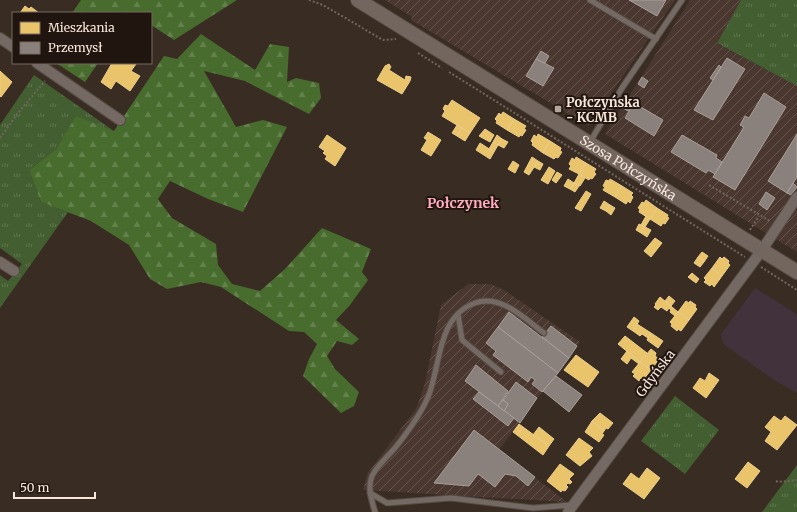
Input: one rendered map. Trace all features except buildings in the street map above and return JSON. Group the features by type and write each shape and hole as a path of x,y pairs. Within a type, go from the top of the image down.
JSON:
{"main road":[{"name":"Szosa Połczyńska","path":"358,0 797,272"}],"street":[{"path":"0,38 12,46"},
{"path":"38,64 120,120"},
{"name":"Gdyńska","path":"571,508 762,250 797,197"},
{"path":"0,262 14,271"}],"lane":[{"path":"590,0 656,39"},
{"path":"590,143 622,88 682,0"},
{"path":"375,512 370,493 372,477 376,469 404,436 428,397 441,345 448,328 458,314 474,304 481,302 495,302 508,306 544,333"},
{"path":"458,314 462,340 501,372"},
{"path":"370,493 387,503 451,498 533,508 571,508"}],"path":[{"path":"309,0 327,7 383,40 395,38 401,42"},
{"path":"413,50 797,290"},
{"path":"0,138 18,113 52,73"},
{"path":"709,185 778,226"},
{"path":"776,481 797,480"}],"shaded area":[{"path":"385,0 675,0 589,126 411,20 412,17"},
{"path":"690,0 741,0 717,43 797,86 797,252 605,134"},
{"path":"468,284 491,284 504,290 580,342 499,450 567,502 363,490 367,474 416,409 425,383 441,305"},
{"path":"755,288 797,314 797,393 774,380 723,344 721,334"}],"green space":[{"path":"81,0 237,0 174,40 152,26 152,12 73,12"},
{"path":"741,0 797,0 797,86 717,43"},
{"path":"201,34 255,70 270,44 289,47 287,82 296,78 319,83 321,98 309,114 245,81 204,71 236,127 263,120 287,127 243,212 208,199 170,181 158,199 172,218 216,244 218,265 232,284 260,291 285,269 322,228 371,249 362,272 368,280 350,305 336,320 359,339 352,345 337,341 327,356 335,369 359,392 354,406 341,413 303,376 309,359 317,344 304,332 289,331 221,287 201,282 167,289 150,279 129,245 91,221 41,202 29,170 56,149 76,116 114,131 164,56 177,59"},
{"path":"58,64 97,64 85,82"},
{"path":"34,75 114,131 76,117 56,149 29,170 41,202 68,212 0,308 0,275 8,281 22,264 0,248 0,125"},
{"path":"675,396 719,430 685,474 641,441"},
{"path":"797,465 797,512 762,512"}],"place":[{"name":"Połczyńska - KCMB","path":"558,109"}],"district":[{"name":"Połczynek","path":"463,203"}]}
